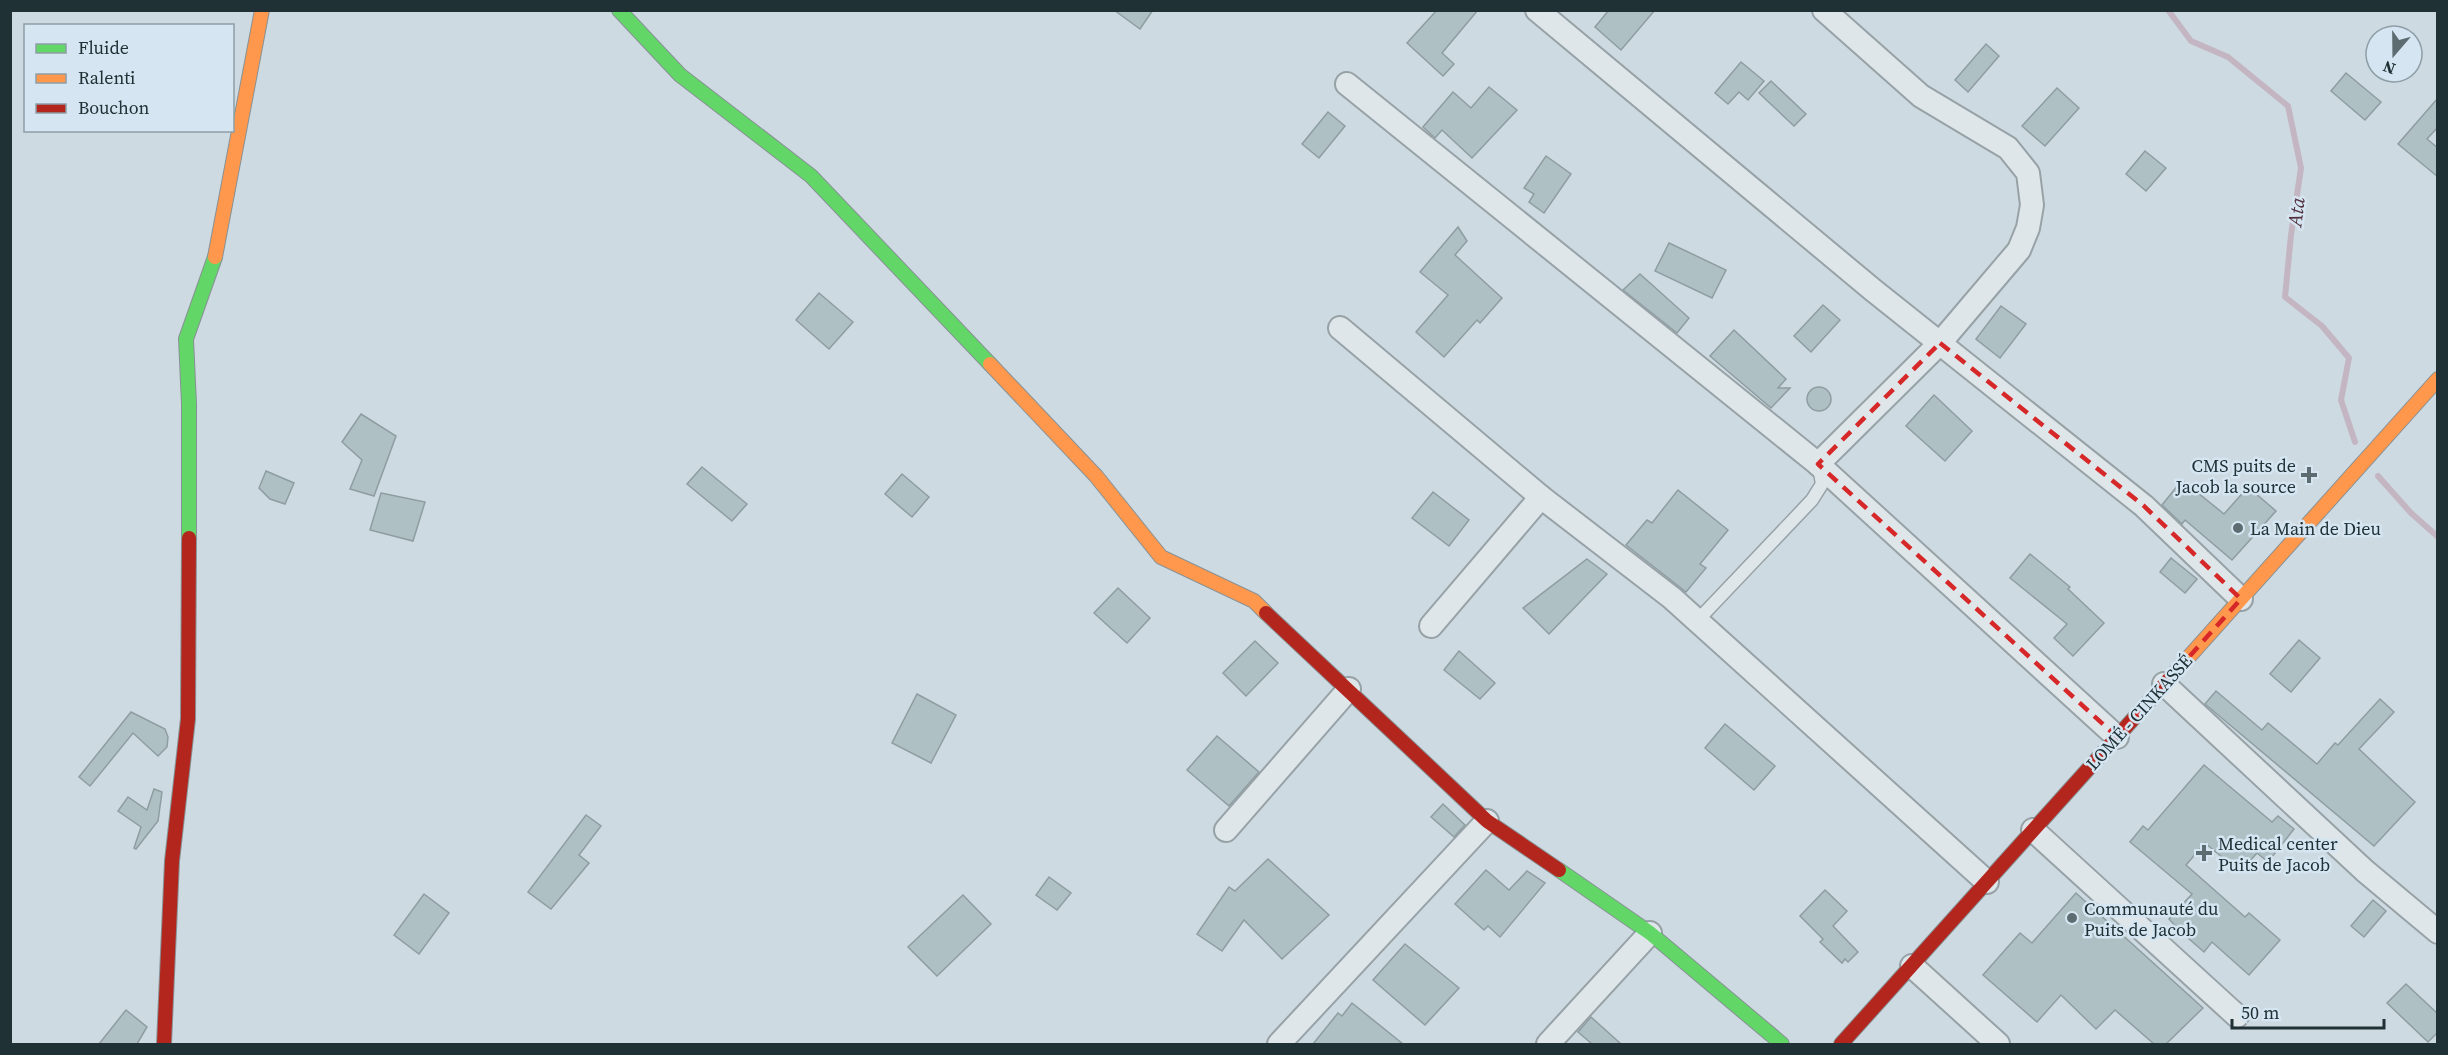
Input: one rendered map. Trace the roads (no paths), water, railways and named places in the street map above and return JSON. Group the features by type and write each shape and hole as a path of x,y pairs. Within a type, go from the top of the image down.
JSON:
{"main road":[{"path":"164,1044 172,861 188,719 189,404 186,339 219,246 262,10"},
{"path":"619,10 680,75 811,176 1096,476 1161,556 1254,602 1349,688 1487,820 1650,933 1782,1044"},
{"name":"LOMÉ - CINKASSÉ","path":"1841,1044 2438,379"}],"street":[{"path":"1537,10 1873,290 2144,506 2241,599"},
{"path":"1818,464 1940,343 2019,250 2028,228 2032,205 2028,173 2008,147 1921,96 1824,10"},
{"path":"1347,84 1818,464 2117,737"},
{"path":"1340,328 1541,497 1672,598 1987,882"},
{"path":"1431,626 1541,497"},
{"path":"2164,684 2365,871 2438,932"},
{"path":"1226,830 1349,688"},
{"path":"1279,1044 1487,820"},
{"path":"2033,830 2237,1016"},
{"path":"1548,1044 1650,933"},
{"path":"1912,966 1998,1044"}],"lane":[{"path":"1697,621 1812,500 1821,484 1818,464"}],"waterway":[{"name":"Ata","path":"2168,10 2191,41 2228,57 2288,106 2301,168 2285,297 2322,326 2349,358 2341,400 2355,442"},
{"name":"Ata","path":"2378,476 2411,513 2438,537"}],"place":[{"name":"CMS puits de Jacob la source","path":"2309,475"},
{"name":"La Main de Dieu","path":"2238,528"},
{"name":"Medical center Puits de Jacob","path":"2204,853"},
{"name":"Communauté du Puits de Jacob","path":"2072,918"}]}
